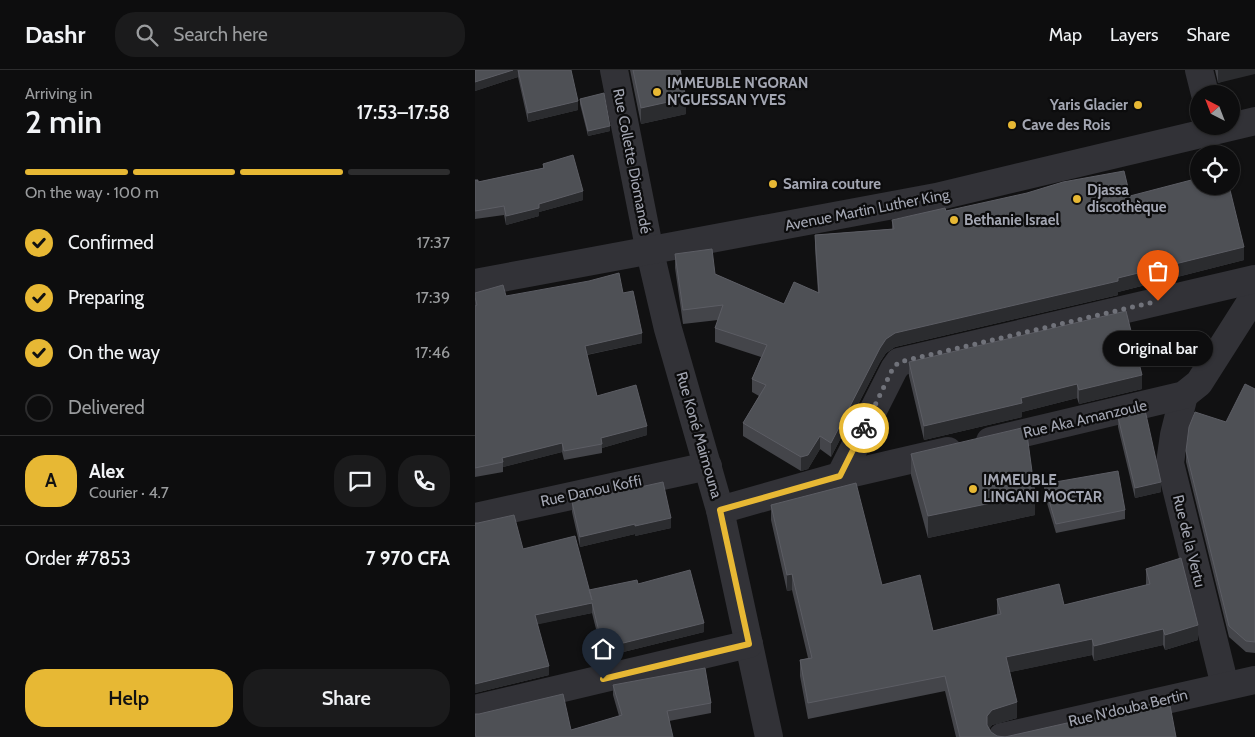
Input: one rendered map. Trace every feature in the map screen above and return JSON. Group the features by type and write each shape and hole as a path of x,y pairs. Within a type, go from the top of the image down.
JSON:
{"street":[{"name":"Rue Collette Diomandé","path":"614,70 649,252"},
{"path":"1199,70 1203,85"},
{"name":"Avenue Martin Luther King","path":"1240,124 1255,121"},
{"name":"Avenue Martin Luther King","path":"475,282 649,252 936,197 1190,135"},
{"name":"Rue Koné Maimouna","path":"649,252 668,329 720,510 769,737"},
{"path":"840,476 893,368 899,362 1255,279"},
{"name":"Rue Aka Amanzoule","path":"720,510 840,476 1184,396 1199,384 1255,295"},
{"name":"Rue de la Vertu","path":"1184,396 1173,435 1170,463 1225,686"},
{"name":"Rue Danou Koffi","path":"475,517 708,466"},
{"path":"475,709 749,644"},
{"name":"Rue N'douba Bertin","path":"1002,737 1255,680"}],"building":[{"path":"475,70 513,70 475,82"},
{"path":"518,70 571,70 578,101 528,113"},
{"name":"IMMEUBLE N'GORAN N'GUESSAN YVES","path":"633,70 680,70 686,98 641,108"},
{"path":"604,93 610,126 588,131 580,99"},
{"path":"573,155 583,191 539,204 539,208 506,216 504,206 475,211 475,180 478,180 478,182 544,168 543,164"},
{"path":"1124,171 1130,196 1190,180 1190,195 1231,195 1244,247 1118,278 1118,281 895,333 886,339 880,348 831,443 820,436 808,455 801,457 743,423 766,385 752,379 767,345 715,328 723,305 683,310 675,254 712,249 715,274 784,304 794,282 819,293 815,235 894,229 892,220 945,208 946,211 1027,193 1063,182"},
{"path":"619,273 623,293 633,291 642,333 585,346 597,396 636,385 647,426 601,438 602,444 564,451 562,443 502,458 503,462 475,468 475,306 477,305 475,293 503,285 506,296 589,281"},
{"path":"1126,311 1142,375 1079,390 1077,384 1021,398 1022,403 924,426 909,362"},
{"path":"1245,384 1255,389 1255,642 1246,641 1229,626 1186,451 1189,427 1195,412 1226,422"},
{"path":"1145,410 1161,482 1135,488 1118,417"},
{"name":"IMMEUBLE LINGANI MOCTAR","path":"1026,427 1035,494 928,516 911,454"},
{"path":"1118,471 1125,510 1056,524 1044,484"},
{"path":"663,482 671,518 580,537 572,502"},
{"path":"856,483 882,585 920,575 933,631 1001,614 997,599 1059,584 1064,605 1150,584 1146,569 1181,558 1198,625 1165,635 1163,629 1094,646 1092,639 1006,657 1017,702 992,710 987,716 987,725 991,732 997,736 1005,737 960,737 945,676 808,703 800,660 812,658 792,574 787,575 771,505"},
{"path":"514,515 523,549 575,536 589,590 637,580 638,584 690,570 704,623 603,648 592,603 535,615 549,666 475,684 475,523"},
{"path":"705,668 711,703 667,711 673,737 476,737 475,714 563,694 571,730 622,715 613,685"},
{"path":"1169,700 1176,737 1005,737"}],"way so far":[{"path":"864,428 893,368 899,362 1158,301"}],"place":[{"name":"IMMEUBLE N'GORAN N'GUESSAN YVES","path":"657,92"},
{"name":"Yaris Glacier","path":"1138,105"},
{"name":"Cave des Rois","path":"1012,125"},
{"name":"Samira couture","path":"773,184"},
{"name":"Djassa discothèque","path":"1077,199"},
{"name":"Bethanie Israel","path":"954,220"},
{"name":"Original bar","path":"1158,301"},
{"name":"IMMEUBLE LINGANI MOCTAR","path":"973,489"}],"route":[{"path":"603,679 749,644 720,510 840,476 864,428"}]}
